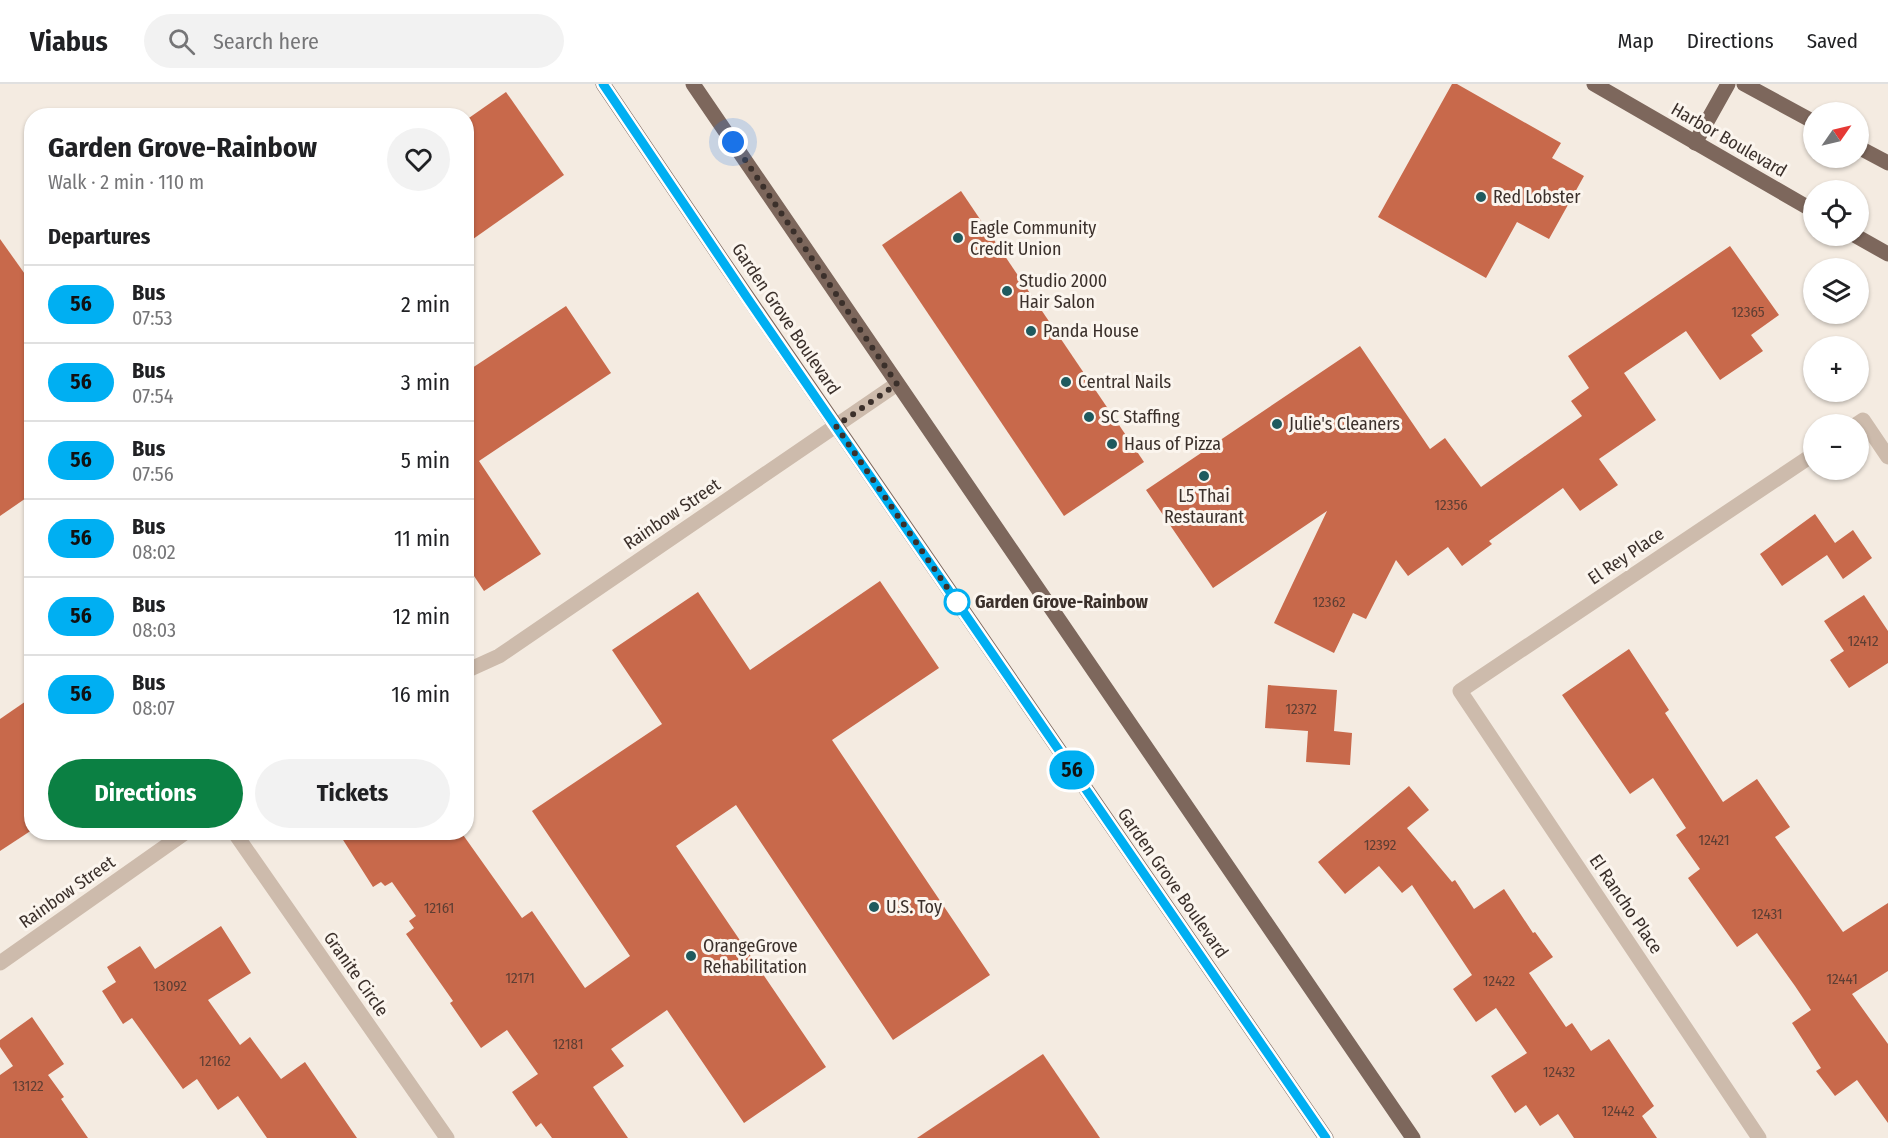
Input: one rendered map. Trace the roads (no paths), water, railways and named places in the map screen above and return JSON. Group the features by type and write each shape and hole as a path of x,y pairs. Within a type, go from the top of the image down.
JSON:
{"main road":[{"name":"Garden Grove Boulevard","path":"603,84 1326,1138"},
{"path":"693,84 1413,1138"},
{"name":"Harbor Boulevard","path":"1594,84 1803,205"},
{"path":"1695,143 1728,84"},
{"path":"1744,84 1803,116"},
{"path":"1869,153 1888,163"},
{"path":"1869,243 1888,254"}],"street":[{"name":"Rainbow Street","path":"474,667 500,656 897,384"},
{"path":"1869,429 1888,457"},
{"name":"El Rey Place","path":"1460,691 1803,461"},
{"name":"El Rancho Place","path":"1460,691 1759,1138"},
{"name":"Rainbow Street","path":"0,963 175,840"},
{"name":"Granite Circle","path":"240,840 447,1138"}],"place":[{"name":"Red Lobster","path":"1481,197"},
{"name":"Eagle Community Credit Union","path":"958,238"},
{"name":"Studio 2000 Hair Salon","path":"1007,291"},
{"name":"Panda House","path":"1031,331"},
{"name":"Central Nails","path":"1066,382"},
{"name":"SC Staffing","path":"1089,417"},
{"name":"Julie's Cleaners","path":"1277,424"},
{"name":"Haus of Pizza","path":"1112,444"},
{"name":"L5 Thai Restaurant","path":"1204,476"},
{"name":"Garden Grove-Rainbow","path":"957,602"},
{"name":"U.S. Toy","path":"874,907"},
{"name":"OrangeGrove Rehabilitation","path":"691,956"}]}
